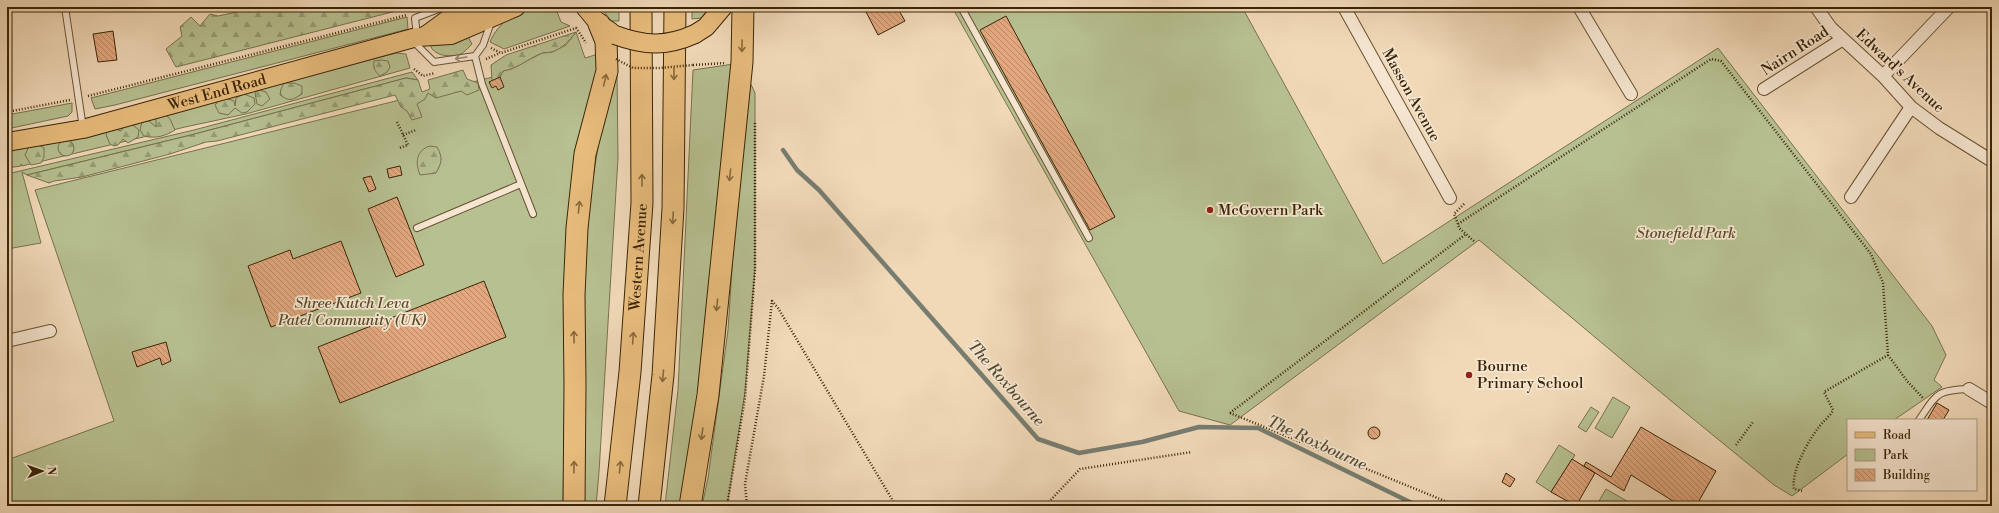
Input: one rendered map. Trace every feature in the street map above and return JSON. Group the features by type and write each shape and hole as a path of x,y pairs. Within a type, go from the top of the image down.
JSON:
{"highway":[{"name":"Western Avenue","path":"616,506 630,372 642,203 641,7"},
{"path":"649,506 663,375 673,208 675,7"},
{"path":"690,506 708,395 742,62 743,7"},
{"path":"574,506 574,295 577,228 585,154 607,71 606,41 593,17"}],"main road":[{"name":"West End Road","path":"418,37 447,20 477,7"},
{"name":"West End Road","path":"7,142 83,129 418,37 451,35 516,7"},
{"path":"593,17 648,44 681,40 695,34 706,27 723,7"}],"street":[{"name":"Masson Avenue","path":"1344,7 1450,198"},
{"path":"1579,7 1631,94"},
{"name":"Edward's Avenue","path":"1816,7 1831,28 1883,76 1911,107 1939,128 1992,161"},
{"path":"1883,76 1949,7"},
{"name":"Nairn Road","path":"1764,89 1843,39"},
{"path":"1851,197 1911,107"},
{"path":"7,341 50,331"},
{"path":"1969,389 1992,403"}],"lane":[{"path":"65,7 83,129"},
{"path":"444,7 415,18 418,37 434,62 475,56 483,45 492,18"},
{"path":"961,7 1089,238"},
{"path":"475,56 482,84 533,214"},
{"path":"417,228 521,184"},
{"path":"1920,419 1933,400 1941,392 1969,389"}],"path":[{"path":"7,112 78,98 405,14"},
{"path":"484,60 576,28 588,46"},
{"path":"487,47 501,53"},
{"path":"616,59 633,68 659,68 728,63"},
{"path":"1458,224 1711,59 1716,59 1721,61 1871,254 1883,283 1888,355 1923,398 1933,400"},
{"path":"727,506 745,398 755,269 755,117"},
{"path":"397,122 408,145 399,148"},
{"path":"403,135 416,130"},
{"path":"1465,203 1454,214 1459,228 1474,242"},
{"path":"1457,506 1230,413 1466,234"},
{"path":"747,506 745,484 764,376 772,301 778,308 896,506"},
{"path":"1802,491 1794,489 1792,481 1795,472 1811,438 1833,410 1824,392 1888,355"},
{"path":"1736,445 1753,422"},
{"path":"1041,506 1046,505 1080,469 1192,452"}],"green space":[{"path":"239,7 320,7 324,10 340,7 412,7 176,67 166,49 182,36 180,27 191,17 200,26 210,14 218,16 237,12"},
{"path":"535,7 556,9 561,22 570,26 504,49 490,42 498,29 508,19 520,12"},
{"path":"601,7 619,7 619,21 611,21"},
{"path":"692,7 711,7 701,18 692,19"},
{"name":"Stonefield Park","path":"952,7 1242,7 1383,264 1718,48 1932,326 1946,355 1934,380 1942,387 1895,419 1847,419 1847,455 1792,496 1774,485 1670,400 1479,240 1230,425 1179,411"},
{"path":"407,17 408,29 115,105 95,109 91,98"},
{"name":"Shree Kutch Leva Patel Community (UK)","path":"576,32 585,58 598,54 599,73 566,297 563,506 7,506 7,460 114,421 35,190 501,75 503,71 511,69 542,53 552,52 566,45"},
{"path":"576,32 563,46 552,52 541,53 518,66 503,71 500,77 492,81 491,65 506,55"},
{"path":"467,35 472,44 459,55 450,56 438,54 430,45"},
{"path":"396,53 406,54 410,68 246,114 22,166 21,164 21,166 7,168 7,150 190,107"},
{"path":"374,61 388,61 390,67 387,72 380,76 375,70"},
{"path":"734,64 704,376 682,506 665,506 678,390 693,70"},
{"path":"463,70 467,79 478,83 479,90 467,95 461,91 436,98 428,93 425,99 417,104 422,117 412,120 407,111 401,107 395,95 217,141 206,142 170,154 82,177 49,183 27,175 191,135 406,78 418,80 422,92 430,89 428,80"},
{"path":"412,72 418,80 406,78 191,135 27,175 22,172 41,243 7,249 7,174 194,130"},
{"path":"617,72 618,158 599,472 596,506 581,506 584,271 591,191 602,122"},
{"path":"748,78 755,93 755,269 745,392 727,506 702,506 708,478 728,330 737,193"},
{"path":"284,83 294,83 302,86 302,94 296,98 286,99 280,95"},
{"path":"259,90 266,92 270,99 262,106 257,104 255,93"},
{"path":"244,94 254,98 255,104 247,112 242,113 235,108 228,115 219,113 215,105 222,97 234,101 235,106 236,98"},
{"path":"72,103 72,112 68,116 7,129 7,115"},
{"path":"164,113 170,119 175,130 160,136 144,136 140,130 142,122 149,121 156,127 156,114"},
{"path":"126,124 133,125 139,130 138,137 128,143 123,139 118,145 114,146 110,144 106,135 107,131 113,128 121,131"},
{"path":"66,140 72,142 74,148 72,154 66,156 60,154 58,148 60,142"},
{"path":"35,143 44,148 44,157 41,163 31,165 25,155 30,144"},
{"path":"430,146 437,147 439,151 441,157 440,166 436,173 420,175 417,166 419,154 425,148"},
{"path":"1613,397 1630,407 1612,438 1595,428"},
{"path":"1591,407 1599,412 1586,432 1578,427"},
{"path":"1559,445 1575,455 1551,492 1536,482"},
{"path":"1606,489 1632,504 1631,506 1596,506"}],"building":[{"path":"897,7 905,21 878,35 864,8"},
{"path":"1006,16 1115,217 1090,230 980,30"},
{"path":"113,31 117,60 98,62 93,34"},
{"path":"500,77 504,87 498,90 496,86 492,88 489,82"},
{"path":"400,166 402,175 389,178 387,169"},
{"path":"371,176 376,189 369,192 363,178"},
{"path":"397,197 424,265 396,277 368,209"},
{"path":"341,241 361,293 271,327 248,266 290,250 293,259"},
{"path":"484,281 506,337 340,403 318,347"},
{"path":"166,342 171,361 162,365 160,358 137,367 132,352"},
{"path":"1937,403 1949,410 1944,419 1928,419"},
{"path":"1376,427 1379,428 1379,438 1372,439 1369,438 1368,431 1369,428"},
{"path":"1641,427 1716,471 1696,506 1681,506 1631,475 1624,491 1584,466 1586,462 1611,477"},
{"path":"1572,459 1595,473 1576,506 1551,492"},
{"path":"1506,473 1515,479 1510,487 1502,482"}],"waterway":[{"name":"The Roxbourne","path":"783,150 797,170 819,190 1038,439 1079,453 1142,442 1199,427 1258,428 1418,506"}],"place":[{"name":"McGovern Park","path":"1210,210"},
{"name":"Bourne Primary School","path":"1469,375"}]}
